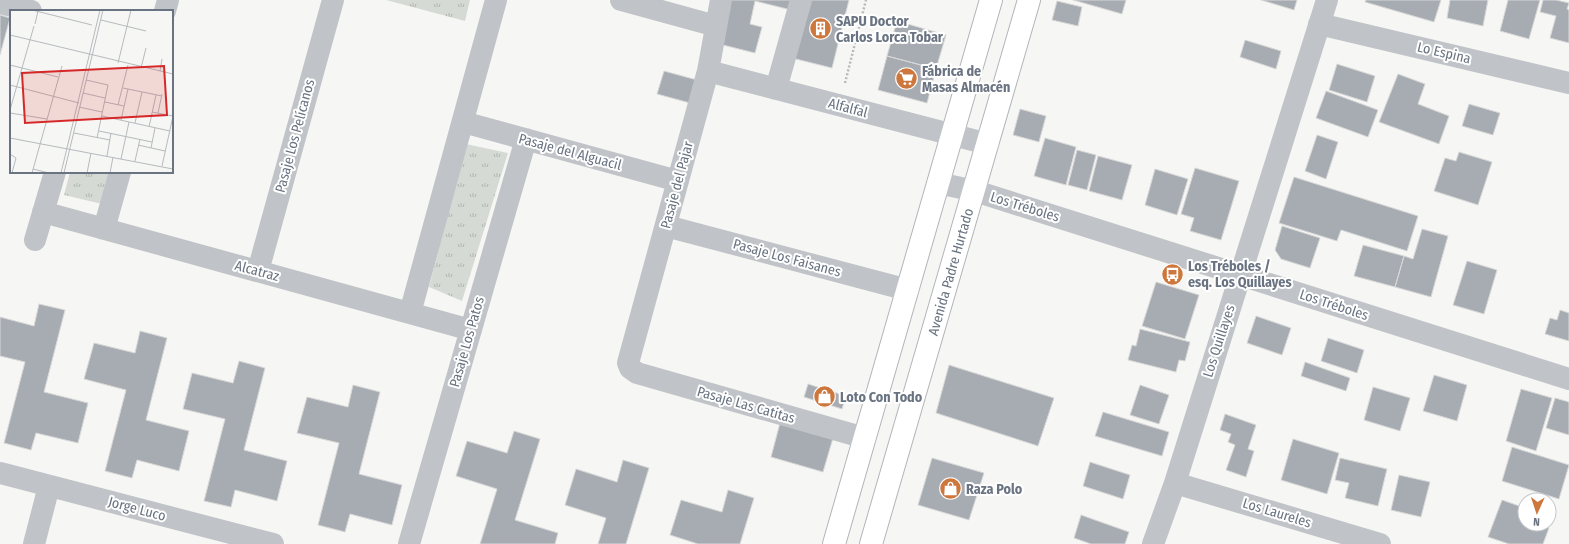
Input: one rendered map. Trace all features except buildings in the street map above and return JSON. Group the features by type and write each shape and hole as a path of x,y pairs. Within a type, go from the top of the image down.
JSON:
{"main road":[{"path":"834,544 991,0"},
{"name":"Avenida Padre Hurtado","path":"871,544 1030,0"}],"street":[{"path":"165,10 168,0"},
{"name":"Pasaje Los Pelícanos","path":"258,271 333,0"},
{"path":"410,313 496,0"},
{"path":"621,0 716,26"},
{"name":"Pasaje del Pajar","path":"630,368 628,363 629,358 708,71 721,0"},
{"path":"776,89 801,0"},
{"name":"Los Quillayes","path":"1152,544 1174,483 1327,0"},
{"path":"0,2 28,10"},
{"name":"Lo Espina","path":"1319,24 1569,83"},
{"name":"Alfalfal","path":"708,71 988,144"},
{"name":"Pasaje del Alguacil","path":"462,122 678,181"},
{"name":"Pasaje Los Patos","path":"409,544 526,139"},
{"path":"35,240 55,173"},
{"path":"104,229 120,173"},
{"name":"Los Tréboles","path":"938,183 975,191 1569,379"},
{"name":"Alcatraz","path":"43,212 471,330"},
{"name":"Pasaje Los Faisanes","path":"666,226 908,290"},
{"name":"Pasaje Las Catitas","path":"630,368 637,374 865,438"},
{"name":"Jorge Luco","path":"0,473 250,541 273,544"},
{"name":"Los Laureles","path":"1174,483 1380,544"},
{"path":"34,544 49,486"}],"path":[{"path":"839,105 866,0"}],"green space":[{"path":"386,0 470,0 465,21"},
{"path":"466,144 508,153 462,301 429,287"},
{"path":"70,173 111,173 102,204 64,195"}],"place":[{"name":"SAPU Doctor Carlos Lorca Tobar","path":"821,29"},
{"name":"Fábrica de Masas Almacén","path":"907,79"},
{"name":"Los Tréboles / esq. Los Quillayes","path":"1172,274"},
{"name":"Loto Con Todo","path":"825,397"},
{"name":"Raza Polo","path":"951,489"}]}
